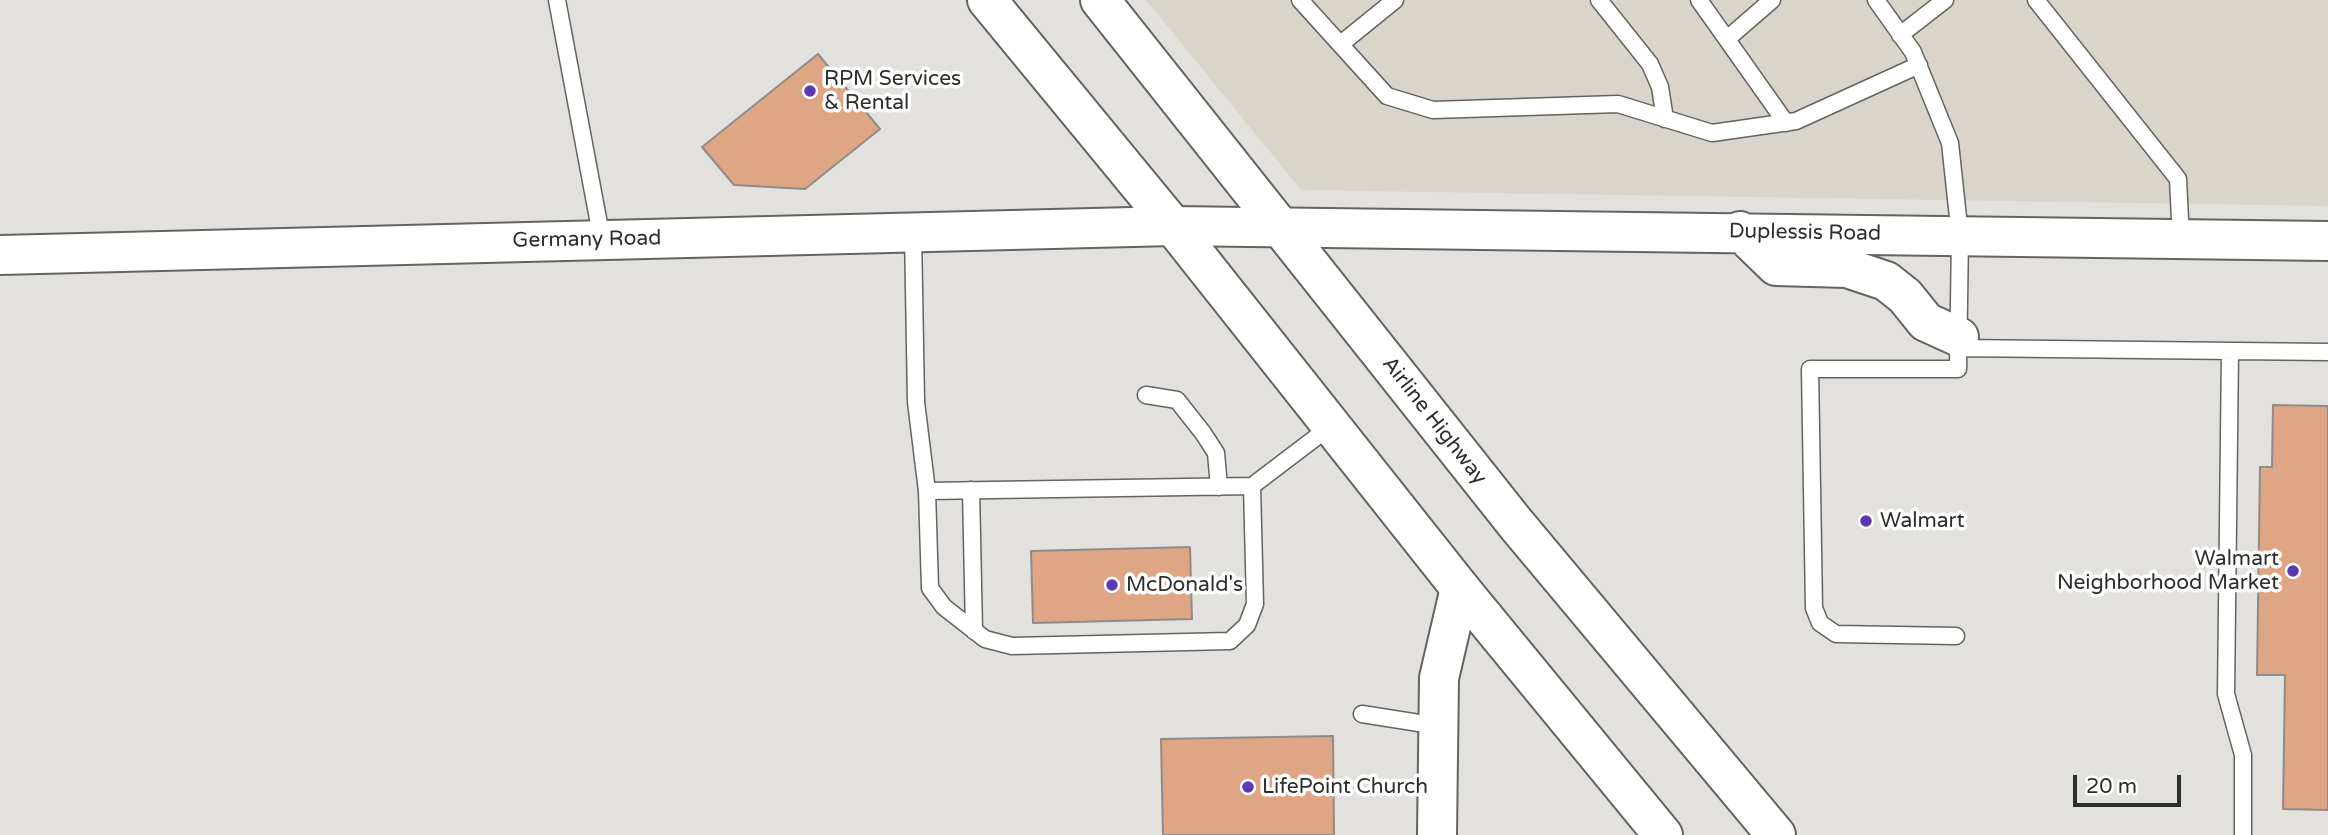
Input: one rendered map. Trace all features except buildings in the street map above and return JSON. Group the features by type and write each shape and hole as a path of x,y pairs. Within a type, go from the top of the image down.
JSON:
{"main road":[{"path":"987,0 1173,226 1460,588 1662,835"},
{"name":"Airline Highway","path":"1100,0 1516,524 1776,835"},
{"name":"Germany Road","path":"0,255 1173,226"},
{"name":"Duplessis Road","path":"1173,226 1740,231 2181,241 2328,241"},
{"path":"1740,231 1776,266 1847,268 1886,281 1905,296 1926,322 1959,342"},
{"path":"1437,835 1439,678 1460,588"}],"lane":[{"path":"557,0 602,240"},
{"path":"1300,0 1342,43 1387,96 1433,110 1618,104 1712,133 1796,121 1919,65"},
{"path":"1342,43 1395,0"},
{"path":"1599,0 1650,64 1660,87 1665,119"},
{"path":"1699,0 1786,123"},
{"path":"1727,39 1772,0"},
{"path":"1876,0 1919,65 1950,143 1960,236 1958,369 1810,369 1814,608 1820,623 1836,634 1956,636"},
{"path":"1900,35 1945,0"},
{"path":"2035,0 2178,179 2181,241"},
{"path":"913,232 916,402 927,491 930,588 944,607 974,631 985,639 1012,646 1230,641 1247,625 1255,604 1252,486"},
{"path":"1959,342 2328,352"},
{"path":"2230,351 2226,694 2243,755 2243,835"},
{"path":"1146,395 1177,400 1197,425 1216,453 1219,487"},
{"path":"927,491 1252,486 1332,426"},
{"path":"971,490 974,631"},
{"path":"1362,714 1438,726"}],"shaded area":[{"path":"1146,0 2328,0 2328,206 1301,190"}],"place":[{"name":"RPM Services & Rental","path":"810,91"},
{"name":"Walmart","path":"1866,521"},
{"name":"Walmart Neighborhood Market","path":"2293,571"},
{"name":"McDonald's","path":"1112,585"},
{"name":"LifePoint Church","path":"1248,787"}]}
